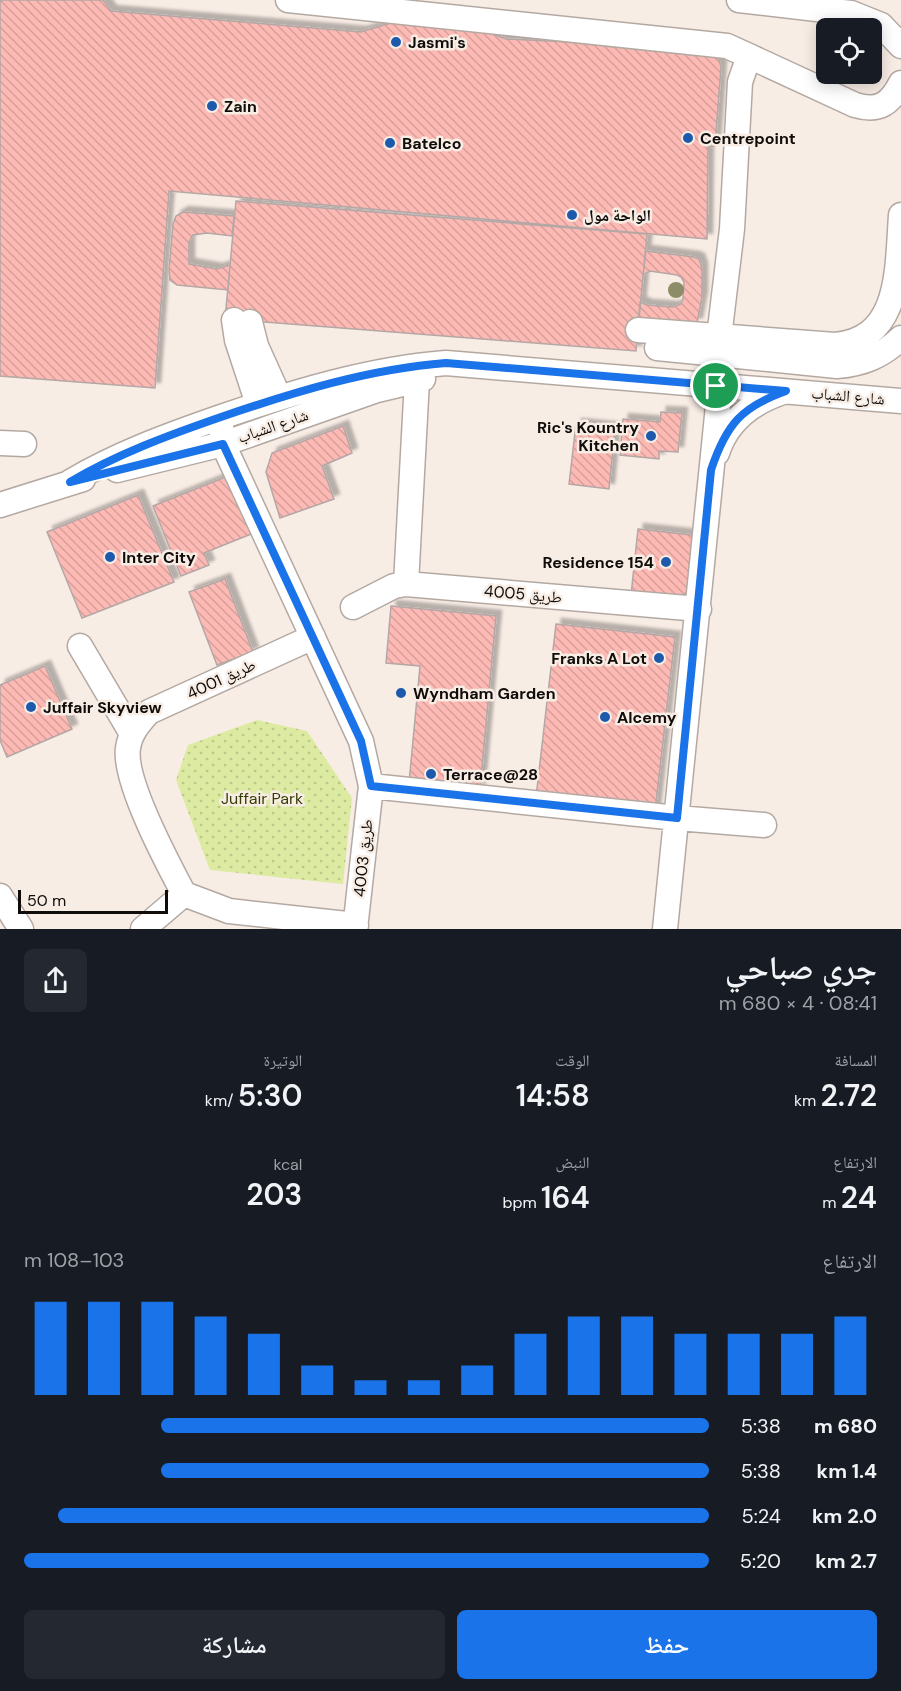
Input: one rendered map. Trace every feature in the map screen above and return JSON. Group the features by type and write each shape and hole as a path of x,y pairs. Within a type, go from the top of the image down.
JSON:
{"street":[{"path":"288,0 727,46 865,108 886,103 894,96 901,82"},
{"path":"739,0 851,13 880,25 901,46"},
{"path":"665,929 699,609 718,386 718,345 732,229 740,82 749,56"},
{"path":"718,345 850,344 876,331 892,308 896,293 901,215"},
{"path":"242,320 256,346 269,401"},
{"path":"637,338 718,345 844,366 865,362 878,356 901,338"},
{"name":"شارع الشباب","path":"70,482 91,469 171,434 269,401 374,372 415,366 446,363 900,400"},
{"name":"شارع الشباب","path":"0,505 70,482 223,444 377,390 474,366"},
{"path":"406,584 417,380"},
{"path":"711,470 730,428 745,411 764,399 786,391"},
{"name":"طريق 4003","path":"220,418 223,444 361,741 371,786 355,927"},
{"path":"0,443 24,444"},
{"name":"طريق 4005","path":"353,608 394,586 406,584 699,609"},
{"name":"طريق 4001","path":"132,734 138,723 149,712 313,637"},
{"path":"80,646 132,734 128,755 131,780 184,894 228,920 355,927"},
{"path":"371,786 764,825"},
{"path":"143,929 184,894"},
{"path":"0,896 21,929"}],"green space":[{"name":"Juffair Park","path":"257,720 307,731 352,798 343,884 210,870 176,780 188,745"}],"building":[{"name":"الواحة مول","path":"0,0 103,0 111,11 361,32 397,21 478,29 506,39 703,48 717,53 721,67 715,146 708,147 707,239 169,191 155,388 0,376"},
{"path":"236,201 647,234 636,351 225,319"},
{"path":"183,212 234,216 232,236 207,233 193,235 189,242 189,264 217,269 230,265 228,290 177,285 170,280 173,224 176,216"},
{"path":"646,251 699,259 702,268 702,297 697,323 638,326 640,302 647,305 673,307 681,304 683,299 684,282 681,277 650,271 643,275"},
{"name":"Ric's Kountry Kitchen","path":"661,412 682,413 678,452 659,451 659,459 620,455 623,419 660,422"},
{"path":"576,424 615,428 609,489 569,484"},
{"path":"343,426 352,453 322,466 334,499 280,518 266,472 272,453"},
{"path":"233,474 256,532 204,553 209,565 181,576 153,506"},
{"name":"Inter City","path":"138,495 174,582 82,618 47,532"},
{"name":"Residence 154","path":"638,529 701,536 695,588 676,599 631,595"},
{"path":"225,579 253,652 217,665 189,592"},
{"path":"391,606 496,616 480,789 409,783 420,666 386,663"},
{"name":"Alcemy","path":"556,624 675,637 655,811 536,797"},
{"name":"Juffair Skyview","path":"45,666 72,729 7,757 0,740 0,685"}],"place":[{"name":"Jasmi's","path":"396,42"},
{"name":"Zain","path":"212,106"},
{"name":"Centrepoint","path":"688,138"},
{"name":"Batelco","path":"390,143"},
{"name":"الواحة مول","path":"572,215"},
{"name":"Ric's Kountry Kitchen","path":"651,436"},
{"name":"Inter City","path":"110,557"},
{"name":"Residence 154","path":"666,562"},
{"name":"Franks A Lot","path":"659,658"},
{"name":"Wyndham Garden","path":"401,693"},
{"name":"Juffair Skyview","path":"31,707"},
{"name":"Alcemy","path":"605,717"},
{"name":"Terrace@28","path":"431,774"}],"route":[{"path":"446,363 716,386 786,391 764,399 745,411 730,428 711,470 677,818 371,786 361,741 223,444 70,482 91,469 171,434 258,404 374,372 446,363"}]}
